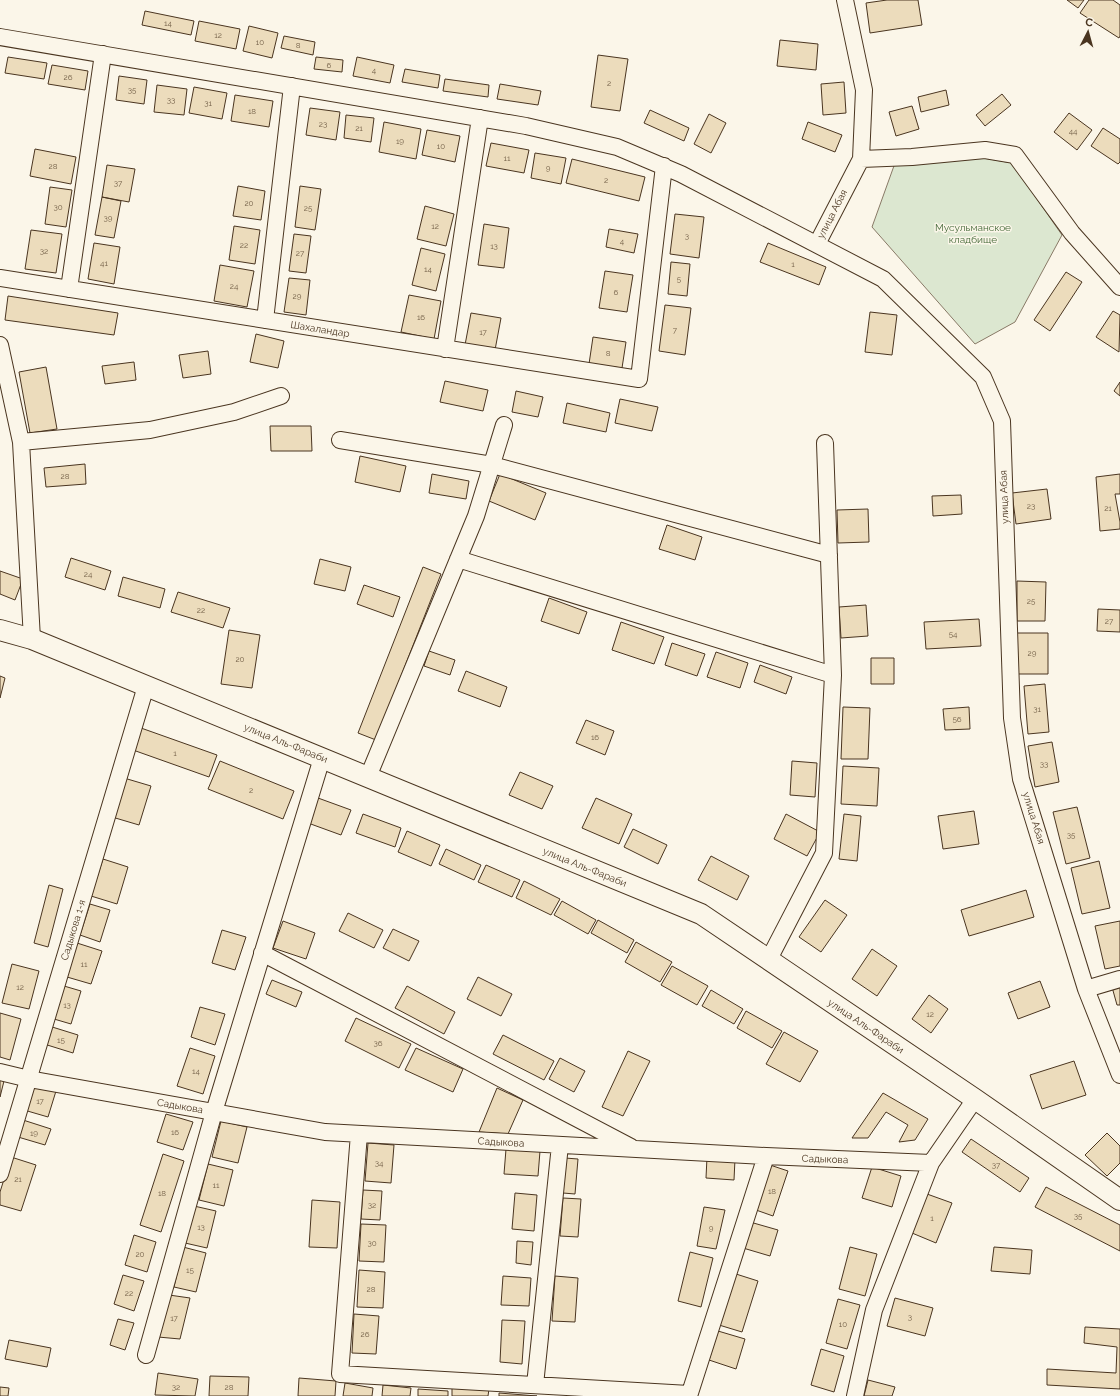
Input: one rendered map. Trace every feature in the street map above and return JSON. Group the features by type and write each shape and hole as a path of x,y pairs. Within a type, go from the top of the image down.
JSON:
{"main road":[{"name":"улица Аль-Фараби","path":"0,630 32,639 700,914 1120,1200"}],"street":[{"name":"улица Абая","path":"845,0 864,90 861,159 816,244 882,279 983,377 1002,421 1012,718 1022,779 1086,988 1120,1075"},
{"path":"0,37 526,126 617,147 681,174 816,244"},
{"path":"69,289 103,54"},
{"path":"265,320 292,86"},
{"path":"445,349 480,118"},
{"path":"861,159 912,157 985,150 1016,155 1072,233 1120,287"},
{"name":"Шахаландар","path":"0,278 640,379 664,166"},
{"path":"0,345 21,442 32,639"},
{"path":"21,442 150,430 234,412 281,396"},
{"path":"368,777 476,516 504,425"},
{"path":"340,440 492,465 829,555"},
{"path":"768,959 824,853 833,675 825,443"},
{"path":"458,559 833,675"},
{"name":"Садыкова 1-я","path":"0,1174 146,686"},
{"path":"146,1356 214,1112 322,758"},
{"path":"262,953 636,1149"},
{"path":"1086,988 1120,979"},
{"name":"Садыкова","path":"0,1072 29,1079 325,1132 766,1156 931,1163"},
{"path":"855,1396 874,1310 931,1163 975,1100"},
{"path":"359,1134 340,1374 689,1395 766,1156"},
{"path":"535,1385 560,1145"}],"green space":[{"name":"Мусульманское кладбище","path":"939,150 1012,163 1062,235 1015,322 975,344 872,227 895,163"}],"building":[{"path":"887,0 918,0 922,25 870,33 866,3"},
{"path":"1067,0 1084,0 1078,8"},
{"path":"1089,0 1113,0 1120,5 1119,38 1080,13"},
{"path":"145,11 194,21 191,35 142,25"},
{"path":"199,21 240,29 236,49 195,41"},
{"path":"249,26 278,33 272,58 243,51"},
{"path":"284,36 315,42 313,55 281,48"},
{"path":"780,40 818,44 816,70 777,66"},
{"path":"598,55 628,59 620,111 591,107"},
{"path":"8,57 47,63 44,79 5,73"},
{"path":"316,57 343,60 342,72 314,69"},
{"path":"357,57 394,65 390,83 353,76"},
{"path":"52,65 88,71 85,90 48,84"},
{"path":"405,69 440,75 438,88 402,82"},
{"path":"119,76 147,80 144,104 116,100"},
{"path":"445,79 489,85 488,97 443,91"},
{"path":"844,82 846,113 823,115 821,84"},
{"path":"500,84 541,91 538,105 497,99"},
{"path":"157,85 187,89 184,115 154,112"},
{"path":"194,87 227,93 222,119 189,113"},
{"path":"946,90 949,105 921,112 918,97"},
{"path":"1002,94 1011,105 985,126 976,115"},
{"path":"235,95 273,101 269,127 231,121"},
{"path":"912,106 919,129 896,136 889,112"},
{"path":"310,108 340,112 336,140 306,135"},
{"path":"650,110 689,128 684,141 644,123"},
{"path":"1069,113 1092,130 1077,150 1054,132"},
{"path":"709,114 726,123 711,153 694,144"},
{"path":"346,115 374,118 371,142 344,138"},
{"path":"384,122 421,129 416,159 379,152"},
{"path":"808,122 842,135 835,152 802,139"},
{"path":"1103,128 1120,139 1120,162 1118,164 1091,146"},
{"path":"427,130 460,136 455,162 422,155"},
{"path":"491,143 529,150 524,173 486,166"},
{"path":"35,149 76,157 71,184 30,176"},
{"path":"535,153 566,158 561,184 531,178"},
{"path":"572,159 645,177 639,201 566,183"},
{"path":"107,165 135,169 129,202 102,197"},
{"path":"238,186 265,191 261,220 233,216"},
{"path":"300,186 321,189 315,230 295,227"},
{"path":"50,187 72,190 66,227 45,224"},
{"path":"102,197 121,201 114,238 95,235"},
{"path":"425,206 454,214 446,246 417,239"},
{"path":"675,214 704,217 699,258 670,254"},
{"path":"484,224 509,228 504,268 478,265"},
{"path":"234,226 260,230 255,264 229,260"},
{"path":"609,229 638,234 634,253 606,247"},
{"path":"31,230 62,234 56,273 25,269"},
{"path":"294,234 311,236 306,273 289,271"},
{"path":"94,243 120,247 114,284 88,279"},
{"path":"768,243 826,267 819,285 760,262"},
{"path":"421,248 445,254 436,291 412,285"},
{"path":"671,262 690,264 687,296 668,294"},
{"path":"220,265 254,271 247,307 214,301"},
{"path":"605,271 633,275 627,312 599,308"},
{"path":"1066,272 1082,282 1050,331 1034,320"},
{"path":"289,278 310,280 306,315 284,312"},
{"path":"409,295 441,301 434,339 401,332"},
{"path":"8,296 118,313 114,335 5,320"},
{"path":"665,305 691,308 685,355 659,351"},
{"path":"1113,311 1120,315 1119,352 1096,337"},
{"path":"870,312 897,315 892,355 865,352"},
{"path":"471,313 501,318 495,350 465,345"},
{"path":"256,334 284,341 278,368 250,362"},
{"path":"593,337 626,342 622,368 589,364"},
{"path":"208,351 211,374 183,378 179,355"},
{"path":"134,362 136,380 105,384 102,366"},
{"path":"46,367 57,429 30,433 19,372"},
{"path":"445,381 488,390 483,411 440,402"},
{"path":"1120,382 1120,396 1114,391"},
{"path":"516,391 543,397 538,417 512,412"},
{"path":"620,399 658,407 652,431 615,423"},
{"path":"567,403 610,413 606,432 563,423"},
{"path":"270,426 311,426 312,451 271,451"},
{"path":"360,456 406,466 400,492 355,482"},
{"path":"85,464 86,484 46,487 44,468"},
{"path":"432,474 469,481 466,499 429,493"},
{"path":"500,474 546,493 535,520 489,501"},
{"path":"1120,474 1120,494 1115,494 1120,529 1100,531 1096,477"},
{"path":"1047,489 1051,519 1016,524 1012,493"},
{"path":"961,495 962,514 933,516 932,496"},
{"path":"868,509 869,542 838,543 837,510"},
{"path":"667,525 702,537 695,560 659,549"},
{"path":"71,558 111,571 105,590 65,577"},
{"path":"320,559 351,567 345,591 314,584"},
{"path":"423,567 441,574 376,740 358,733"},
{"path":"0,571 23,579 15,600 0,594"},
{"path":"123,577 165,589 160,608 118,596"},
{"path":"1017,581 1046,582 1045,621 1017,621"},
{"path":"364,585 400,597 393,617 357,604"},
{"path":"178,592 230,608 223,628 171,612"},
{"path":"549,598 587,612 579,634 541,621"},
{"path":"866,605 868,636 841,638 839,607"},
{"path":"1098,609 1120,610 1120,632 1097,631"},
{"path":"979,619 981,646 926,649 924,622"},
{"path":"621,622 664,637 654,664 612,650"},
{"path":"229,630 260,635 252,688 221,684"},
{"path":"1017,633 1048,633 1048,674 1017,674"},
{"path":"672,643 705,654 697,676 665,665"},
{"path":"429,651 455,660 450,675 424,666"},
{"path":"716,652 748,663 740,688 707,677"},
{"path":"871,658 894,658 894,684 871,684"},
{"path":"760,665 792,677 786,694 754,682"},
{"path":"466,671 507,687 500,707 458,691"},
{"path":"0,676 5,678 0,698"},
{"path":"1045,684 1049,732 1028,734 1024,686"},
{"path":"843,707 870,708 868,759 841,759"},
{"path":"969,707 970,729 945,730 943,709"},
{"path":"586,720 614,731 605,755 576,743"},
{"path":"141,728 217,755 209,777 133,750"},
{"path":"1052,742 1059,782 1035,787 1028,746"},
{"path":"220,761 294,791 283,819 208,789"},
{"path":"792,761 817,763 815,797 790,795"},
{"path":"843,766 879,768 877,806 841,804"},
{"path":"520,772 553,786 542,809 509,795"},
{"path":"124,778 151,786 139,825 112,817"},
{"path":"318,798 351,810 341,835 308,823"},
{"path":"596,798 632,814 619,844 582,828"},
{"path":"1077,807 1090,858 1066,864 1053,812"},
{"path":"974,811 979,844 943,849 938,816"},
{"path":"363,814 401,828 395,847 356,833"},
{"path":"786,814 820,832 807,856 774,839"},
{"path":"844,814 861,816 857,861 839,859"},
{"path":"633,829 667,845 658,864 624,847"},
{"path":"407,831 440,845 431,866 398,852"},
{"path":"446,849 481,865 474,880 439,864"},
{"path":"711,856 749,876 737,900 698,880"},
{"path":"103,859 128,867 117,904 91,896"},
{"path":"1099,861 1110,908 1082,914 1071,868"},
{"path":"486,865 520,880 512,897 478,882"},
{"path":"524,881 560,899 551,915 516,898"},
{"path":"49,885 63,889 48,947 34,943"},
{"path":"1026,890 1034,917 969,936 961,910"},
{"path":"825,900 847,915 821,952 799,937"},
{"path":"562,901 596,920 588,934 554,915"},
{"path":"90,904 110,910 100,942 80,935"},
{"path":"348,913 383,930 374,948 339,931"},
{"path":"598,920 634,940 627,953 591,933"},
{"path":"283,921 315,933 306,959 273,948"},
{"path":"1120,921 1120,966 1105,969 1095,926"},
{"path":"393,929 419,941 409,961 383,948"},
{"path":"222,930 246,937 235,970 212,963"},
{"path":"636,942 672,962 660,982 625,962"},
{"path":"77,943 102,951 91,984 67,977"},
{"path":"872,949 897,966 877,996 852,979"},
{"path":"12,964 39,971 29,1009 2,1003"},
{"path":"672,966 708,986 697,1005 661,985"},
{"path":"478,977 512,994 501,1016 467,999"},
{"path":"272,980 302,992 296,1007 266,994"},
{"path":"1040,981 1050,1007 1018,1019 1008,993"},
{"path":"1120,985 1120,1005 1117,1005 1112,987"},
{"path":"64,986 81,991 71,1024 54,1019"},
{"path":"407,986 455,1012 444,1034 395,1008"},
{"path":"711,990 743,1009 734,1024 702,1006"},
{"path":"929,995 948,1009 931,1033 912,1019"},
{"path":"200,1007 225,1014 215,1045 191,1037"},
{"path":"746,1011 782,1031 772,1048 737,1028"},
{"path":"0,1013 21,1019 10,1060 0,1057"},
{"path":"356,1018 411,1044 399,1068 345,1041"},
{"path":"49,1026 78,1035 73,1053 44,1044"},
{"path":"784,1032 818,1051 800,1082 766,1064"},
{"path":"503,1035 554,1061 544,1080 493,1054"},
{"path":"190,1048 215,1056 203,1094 177,1086"},
{"path":"416,1048 463,1069 453,1092 405,1070"},
{"path":"628,1051 650,1061 623,1116 602,1107"},
{"path":"560,1058 585,1071 574,1092 549,1079"},
{"path":"1074,1061 1086,1095 1042,1109 1030,1075"},
{"path":"0,1080 4,1081 0,1097"},
{"path":"33,1084 56,1091 48,1117 24,1110"},
{"path":"497,1088 523,1100 508,1134 479,1132"},
{"path":"883,1093 928,1119 915,1140 899,1142 908,1125 886,1112 868,1138 852,1138"},
{"path":"166,1114 193,1122 183,1150 157,1142"},
{"path":"23,1120 51,1129 45,1145 18,1137"},
{"path":"221,1121 247,1127 238,1163 212,1157"},
{"path":"1107,1133 1120,1146 1120,1163 1107,1176 1085,1155"},
{"path":"971,1139 1029,1178 1020,1192 962,1152"},
{"path":"368,1143 394,1145 391,1183 365,1181"},
{"path":"506,1149 540,1151 538,1176 504,1174"},
{"path":"163,1154 184,1161 161,1232 140,1225"},
{"path":"11,1157 36,1165 21,1211 0,1205 0,1192"},
{"path":"707,1157 735,1159 734,1180 706,1178"},
{"path":"565,1158 578,1159 575,1194 563,1193"},
{"path":"208,1164 233,1170 224,1206 199,1200"},
{"path":"770,1165 788,1171 773,1216 756,1210"},
{"path":"872,1167 901,1176 892,1207 862,1198"},
{"path":"1046,1187 1120,1225 1120,1251 1035,1207"},
{"path":"363,1190 382,1191 380,1220 361,1219"},
{"path":"515,1193 537,1195 534,1231 512,1229"},
{"path":"927,1194 952,1203 936,1243 912,1233"},
{"path":"563,1198 581,1199 578,1237 560,1236"},
{"path":"312,1200 340,1202 337,1248 309,1247"},
{"path":"194,1206 216,1211 207,1248 185,1243"},
{"path":"704,1207 725,1210 716,1249 697,1246"},
{"path":"750,1222 778,1230 770,1256 743,1248"},
{"path":"361,1224 386,1225 384,1262 359,1261"},
{"path":"134,1235 156,1242 147,1272 125,1265"},
{"path":"517,1241 533,1242 531,1265 516,1263"},
{"path":"183,1247 206,1253 196,1292 174,1287"},
{"path":"850,1247 877,1254 865,1296 839,1289"},
{"path":"994,1247 1032,1250 1030,1274 991,1271"},
{"path":"690,1252 713,1258 701,1307 678,1301"},
{"path":"359,1270 385,1272 383,1308 357,1307"},
{"path":"736,1274 758,1281 742,1332 719,1325"},
{"path":"123,1275 144,1281 134,1311 114,1304"},
{"path":"503,1276 531,1278 529,1306 501,1305"},
{"path":"555,1276 578,1278 575,1322 552,1321"},
{"path":"169,1295 190,1298 180,1339 158,1337"},
{"path":"895,1298 933,1308 925,1336 887,1326"},
{"path":"838,1299 860,1305 847,1349 826,1343"},
{"path":"354,1314 379,1316 376,1354 352,1353"},
{"path":"118,1319 134,1323 125,1350 110,1345"},
{"path":"502,1320 525,1321 522,1364 500,1362"},
{"path":"1085,1327 1120,1329 1120,1389 1047,1385 1047,1369 1116,1373 1117,1347 1084,1343"},
{"path":"718,1331 745,1339 736,1369 709,1360"},
{"path":"9,1340 51,1348 47,1367 5,1359"},
{"path":"821,1349 844,1356 834,1392 811,1385"},
{"path":"158,1373 198,1379 195,1396 155,1395"},
{"path":"210,1376 249,1377 248,1396 209,1396"},
{"path":"299,1378 336,1381 335,1396 298,1396"},
{"path":"868,1380 895,1387 892,1396 864,1396"},
{"path":"345,1383 373,1388 372,1396 343,1396"},
{"path":"383,1385 411,1388 410,1396 382,1396"},
{"path":"452,1386 489,1389 488,1396 452,1396"},
{"path":"0,1387 9,1388 8,1396 0,1396"},
{"path":"418,1389 448,1391 448,1396 418,1396"},
{"path":"499,1393 537,1396 499,1396"}]}
